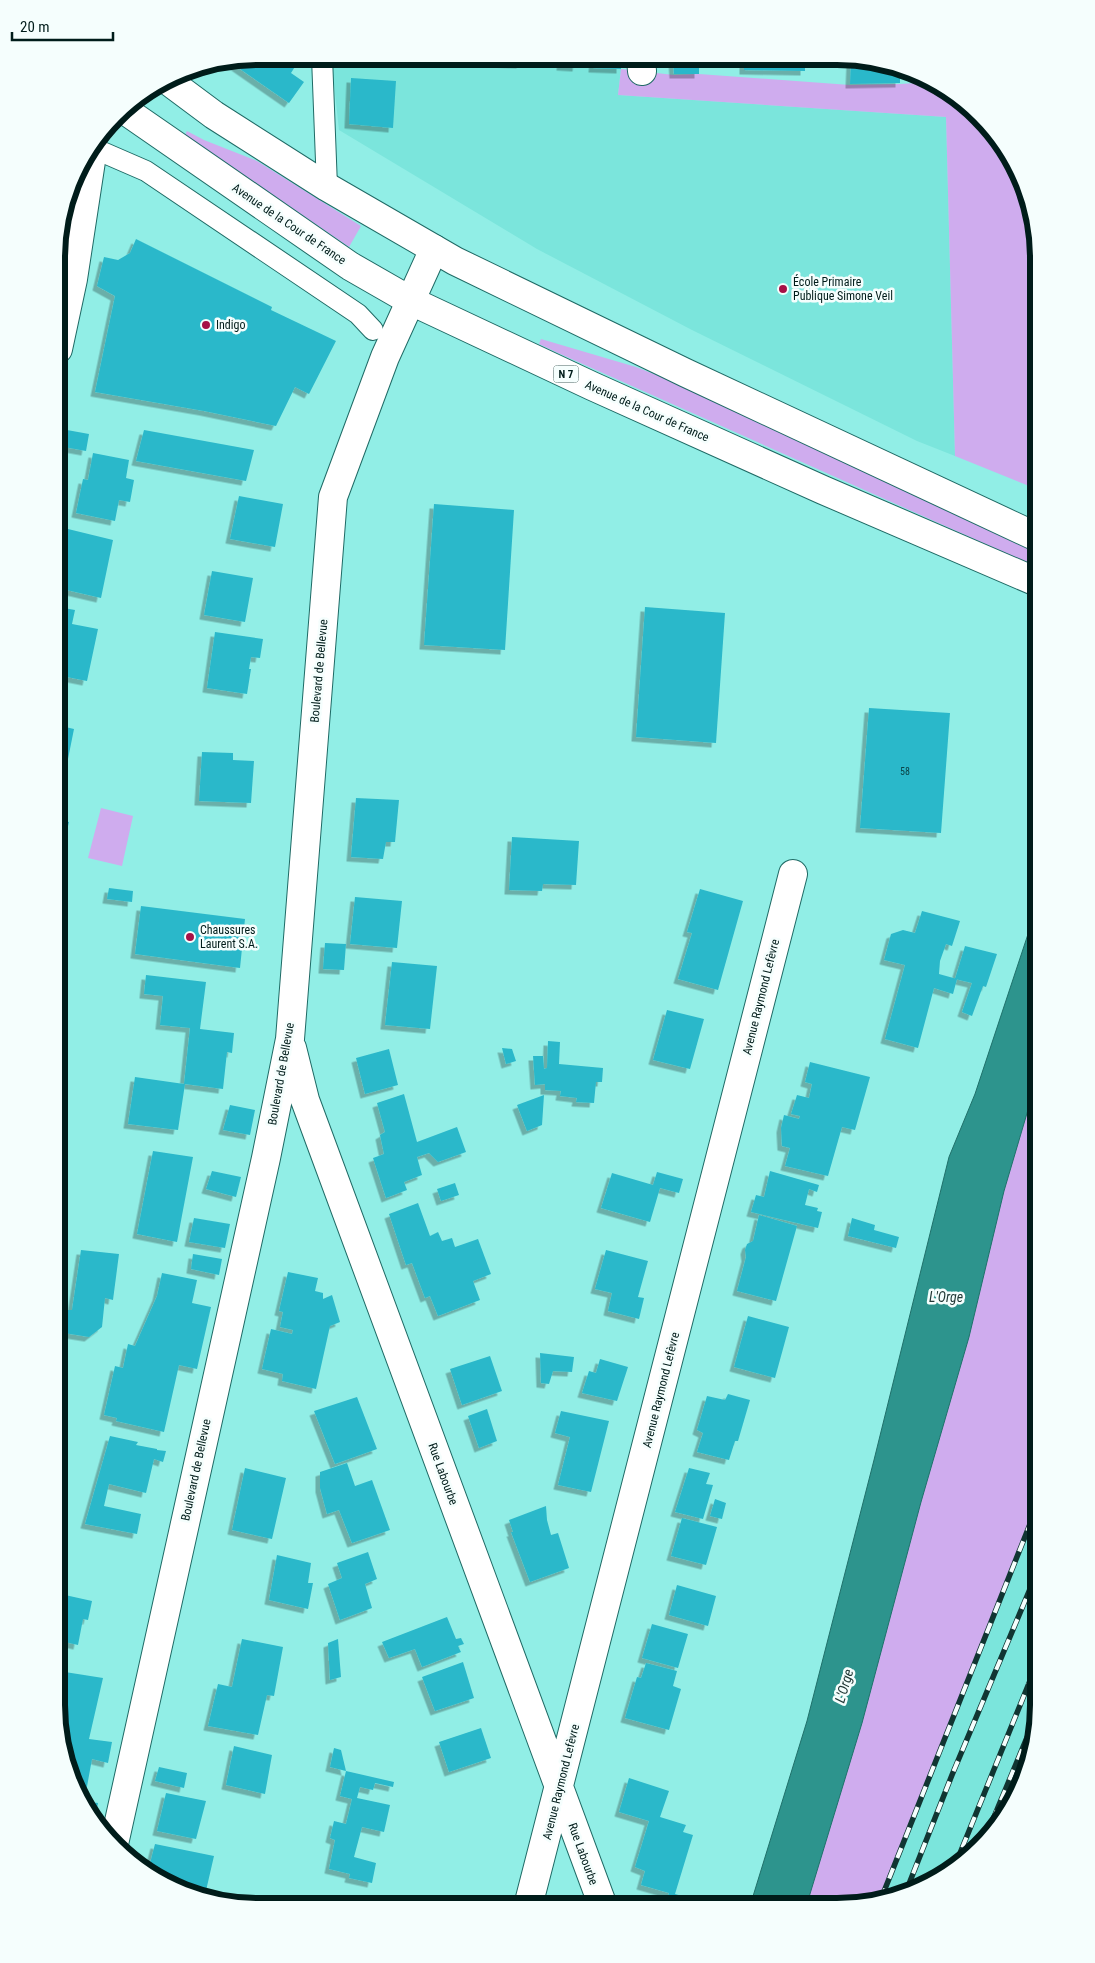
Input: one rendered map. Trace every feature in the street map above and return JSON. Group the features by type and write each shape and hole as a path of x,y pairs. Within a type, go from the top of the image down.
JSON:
{"street":[{"path":"173,85 214,115 327,187 434,249 677,369 1030,534"},
{"name":"Avenue de la Cour de France","path":"130,114 350,266 411,301 592,386 823,490 1030,579"},
{"path":"65,316 73,279 91,162"},
{"name":"Boulevard de Bellevue","path":"116,1835 290,1039 333,497 385,357 434,249"},
{"name":"Avenue Raymond Lefèvre","path":"530,1898 793,874"},
{"name":"Rue Labourbe","path":"290,1039 305,1100 600,1898"}],"lane":[{"path":"322,65 327,187"},
{"path":"98,150 146,171 358,314 373,330"}],"shaded area":[{"name":"École Primaire Publique Simone Veil","path":"332,65 549,65 621,69 618,95 946,117 955,456 917,441 692,330 537,249 339,130"},
{"path":"621,69 674,75 699,74 850,85 917,83 934,91 964,113 982,131 1004,162 1020,196 1026,220 1030,245 1030,486 955,456 946,117 618,95"},
{"path":"187,131 204,140 257,161 361,226 349,247 185,135"},
{"path":"541,339 636,367 664,378 1030,550 1030,564 558,353 539,344"},
{"path":"101,808 133,816 122,866 88,858"},
{"path":"1030,1103 1030,1524 933,1765 886,1891 850,1898 809,1898 862,1723 921,1502 969,1337 1004,1191"},
{"path":"1030,1475 1030,1718 1020,1767 1004,1802 982,1832 964,1850 934,1872 911,1883 899,1888 862,1896"}],"water":[{"name":"L'Orge","path":"1030,928 1030,1103 1004,1191 969,1337 921,1502 862,1723 809,1898 752,1898 807,1721 949,1157 975,1094"}],"building":[{"path":"296,65 291,73 304,82 289,103 236,66"},
{"path":"561,65 577,65 577,67"},
{"path":"593,65 621,65 621,69 593,68"},
{"path":"673,65 699,65 699,74 674,74"},
{"path":"744,65 805,65 805,71 744,70"},
{"path":"851,65 900,75 900,83 850,84"},
{"path":"351,78 396,81 393,128 349,124"},
{"name":"Indigo","path":"136,239 272,307 271,310 336,341 309,394 295,387 276,426 95,392 115,296 97,286 104,257 118,260 130,253"},
{"path":"67,430 89,434 86,451 65,447"},
{"path":"144,430 254,450 246,481 136,461"},
{"path":"93,453 129,460 126,478 134,480 130,502 119,500 115,521 76,513 83,479 88,480"},
{"path":"239,496 283,504 275,547 230,539"},
{"path":"434,504 514,510 505,650 424,645"},
{"path":"68,529 113,540 101,598 65,590 65,542"},
{"path":"212,571 253,578 245,622 204,615"},
{"path":"645,607 725,613 716,743 636,737"},
{"path":"65,608 75,610 72,624 98,629 87,681 65,677"},
{"path":"215,632 263,639 260,658 251,657 247,694 207,688"},
{"path":"869,708 950,713 941,833 860,828"},
{"path":"65,727 74,729 65,769"},
{"path":"202,752 233,753 233,760 254,761 251,803 199,801"},
{"path":"356,798 399,800 395,842 386,842 383,859 351,857"},
{"path":"65,821 69,822 65,838"},
{"path":"512,837 579,841 576,885 543,884 542,891 509,890"},
{"path":"109,888 133,891 132,902 107,899"},
{"path":"700,889 743,901 718,990 678,979 692,933 687,932"},
{"path":"355,897 402,901 397,948 350,944"},
{"name":"Chaussures Laurent S.A.","path":"141,906 245,919 240,968 135,954"},
{"path":"922,911 960,921 952,946 946,944 940,961 939,974 957,979 953,994 934,988 918,1048 885,1039 905,965 884,960 891,934 903,930 915,933"},
{"path":"325,943 346,944 344,970 323,969"},
{"path":"965,946 997,954 986,987 983,986 972,1016 962,1012 972,983 955,979"},
{"path":"392,962 437,966 430,1029 385,1025"},
{"path":"146,975 206,982 200,1029 234,1033 232,1053 227,1052 223,1089 185,1084 178,1130 128,1124 135,1077 184,1084 190,1028 160,1025 163,996 144,994"},
{"path":"667,1010 704,1019 690,1069 653,1060"},
{"path":"548,1041 560,1042 559,1064 603,1068 602,1082 596,1082 594,1103 576,1102 577,1098 560,1096 561,1091 545,1090 545,1084 535,1085 533,1056 543,1056 544,1069 547,1068"},
{"path":"502,1048 512,1049 516,1061 506,1064"},
{"path":"389,1049 398,1085 365,1094 356,1058"},
{"path":"810,1062 870,1077 855,1130 842,1127 828,1176 785,1166 790,1148 782,1146 781,1128 784,1115 799,1119 800,1116 791,1114 797,1095 809,1098 812,1084 805,1082"},
{"path":"404,1094 417,1142 457,1127 466,1152 438,1162 429,1153 417,1157 422,1175 404,1182 407,1190 386,1198 373,1158 384,1154 380,1135 385,1132 377,1103"},
{"path":"544,1095 542,1125 527,1131 517,1105"},
{"path":"230,1105 255,1110 250,1135 223,1130"},
{"path":"153,1151 193,1157 177,1242 137,1234"},
{"path":"212,1171 241,1177 236,1197 206,1189"},
{"path":"770,1171 819,1185 817,1192 809,1189 805,1205 818,1208 817,1211 822,1212 818,1228 751,1212 756,1195 764,1197"},
{"path":"657,1172 683,1179 679,1193 660,1188 650,1222 601,1208 612,1173 653,1185"},
{"path":"455,1183 459,1195 441,1201 437,1189"},
{"path":"418,1203 430,1236 438,1232 442,1241 452,1238 455,1247 478,1239 491,1274 473,1281 480,1300 438,1316 430,1296 425,1298 412,1263 406,1265 389,1214"},
{"path":"759,1215 797,1226 776,1301 737,1291 746,1257 745,1250 747,1244 753,1241"},
{"path":"194,1218 230,1224 225,1248 189,1242"},
{"path":"852,1218 875,1225 874,1230 899,1237 896,1248 848,1236"},
{"path":"81,1250 119,1254 113,1300 105,1298 102,1327 89,1337 65,1333 67,1310 72,1310"},
{"path":"606,1250 648,1261 638,1297 644,1298 639,1319 608,1311 612,1293 595,1289"},
{"path":"193,1254 222,1259 219,1275 191,1269"},
{"path":"288,1272 318,1278 315,1291 323,1293 323,1299 332,1295 340,1322 330,1326 316,1389 282,1381 283,1374 262,1369 271,1329 292,1334 293,1330 280,1327 283,1312 279,1311"},
{"path":"162,1273 197,1280 192,1303 211,1307 197,1369 179,1365 164,1432 116,1421 117,1418 104,1415 115,1366 123,1368 128,1344 135,1346 157,1296"},
{"path":"748,1316 789,1327 775,1378 734,1367"},
{"path":"540,1353 574,1357 572,1372 553,1371 549,1384 541,1383"},
{"path":"490,1356 502,1391 462,1405 450,1369"},
{"path":"600,1359 628,1367 617,1401 582,1393 589,1371 596,1373"},
{"path":"728,1394 750,1400 738,1441 735,1441 729,1460 697,1452 703,1433 697,1430 707,1396 725,1400"},
{"path":"357,1397 377,1449 335,1464 314,1411"},
{"path":"487,1409 497,1441 479,1448 468,1416"},
{"path":"561,1411 609,1421 591,1492 558,1485 570,1437 555,1433"},
{"path":"110,1436 138,1442 136,1445 166,1451 163,1462 154,1459 146,1493 109,1484 104,1506 141,1514 137,1534 85,1524"},
{"path":"347,1463 355,1486 372,1480 390,1530 352,1543 339,1510 327,1514 320,1488 320,1472"},
{"path":"245,1468 286,1478 272,1539 232,1530"},
{"path":"689,1468 710,1473 706,1484 713,1485 703,1519 675,1512"},
{"path":"715,1499 726,1503 722,1519 710,1516"},
{"path":"546,1506 551,1535 558,1533 569,1568 530,1582 511,1532 513,1532 509,1520"},
{"path":"682,1518 717,1527 706,1565 671,1556"},
{"path":"368,1552 377,1579 365,1584 372,1608 340,1620 328,1584 342,1578 337,1563"},
{"path":"277,1555 311,1563 308,1583 313,1583 308,1609 269,1600"},
{"path":"677,1585 716,1596 708,1626 669,1615"},
{"path":"65,1595 92,1601 88,1620 83,1619 78,1645 65,1642"},
{"path":"447,1617 456,1639 461,1638 464,1644 458,1646 461,1652 422,1667 415,1649 389,1658 382,1642"},
{"path":"652,1624 688,1634 678,1668 642,1658"},
{"path":"242,1639 283,1647 274,1696 267,1695 258,1735 208,1726 218,1684 232,1687"},
{"path":"338,1639 341,1677 330,1680 328,1643"},
{"path":"463,1662 474,1698 435,1711 422,1677"},
{"path":"646,1663 677,1671 673,1686 681,1689 669,1730 625,1718 637,1677 641,1678"},
{"path":"65,1672 103,1678 89,1739 112,1742 108,1763 92,1759 86,1792 75,1767 69,1743 65,1718"},
{"path":"481,1728 491,1758 449,1772 439,1742"},
{"path":"234,1746 272,1755 265,1794 226,1785"},
{"path":"334,1748 341,1750 346,1771 330,1767"},
{"path":"159,1767 187,1773 184,1788 155,1781"},
{"path":"346,1771 394,1782 393,1787 375,1783 373,1790 360,1787 357,1798 390,1805 384,1832 362,1827 354,1857 376,1863 372,1883 349,1878 350,1874 329,1869 335,1840 330,1838 334,1821 346,1824 352,1799 340,1796"},
{"path":"629,1778 669,1791 660,1817 686,1825 683,1832 693,1835 675,1894 689,1898 667,1898 669,1893 641,1885 645,1871 635,1867 649,1821 619,1812"},
{"path":"166,1793 206,1801 196,1839 157,1831"},
{"path":"91,1802 98,1803 97,1810"},
{"path":"155,1844 214,1856 206,1891 173,1878 150,1864"}],"railway":[{"path":"884,1892 1030,1524"},
{"path":"909,1884 952,1775 1030,1589"},
{"path":"960,1853 1030,1681"},
{"path":"995,1815 1027,1738"}],"place":[{"name":"École Primaire Publique Simone Veil","path":"783,289"},
{"name":"Indigo","path":"206,325"},
{"name":"Chaussures Laurent S.A.","path":"190,937"}]}
